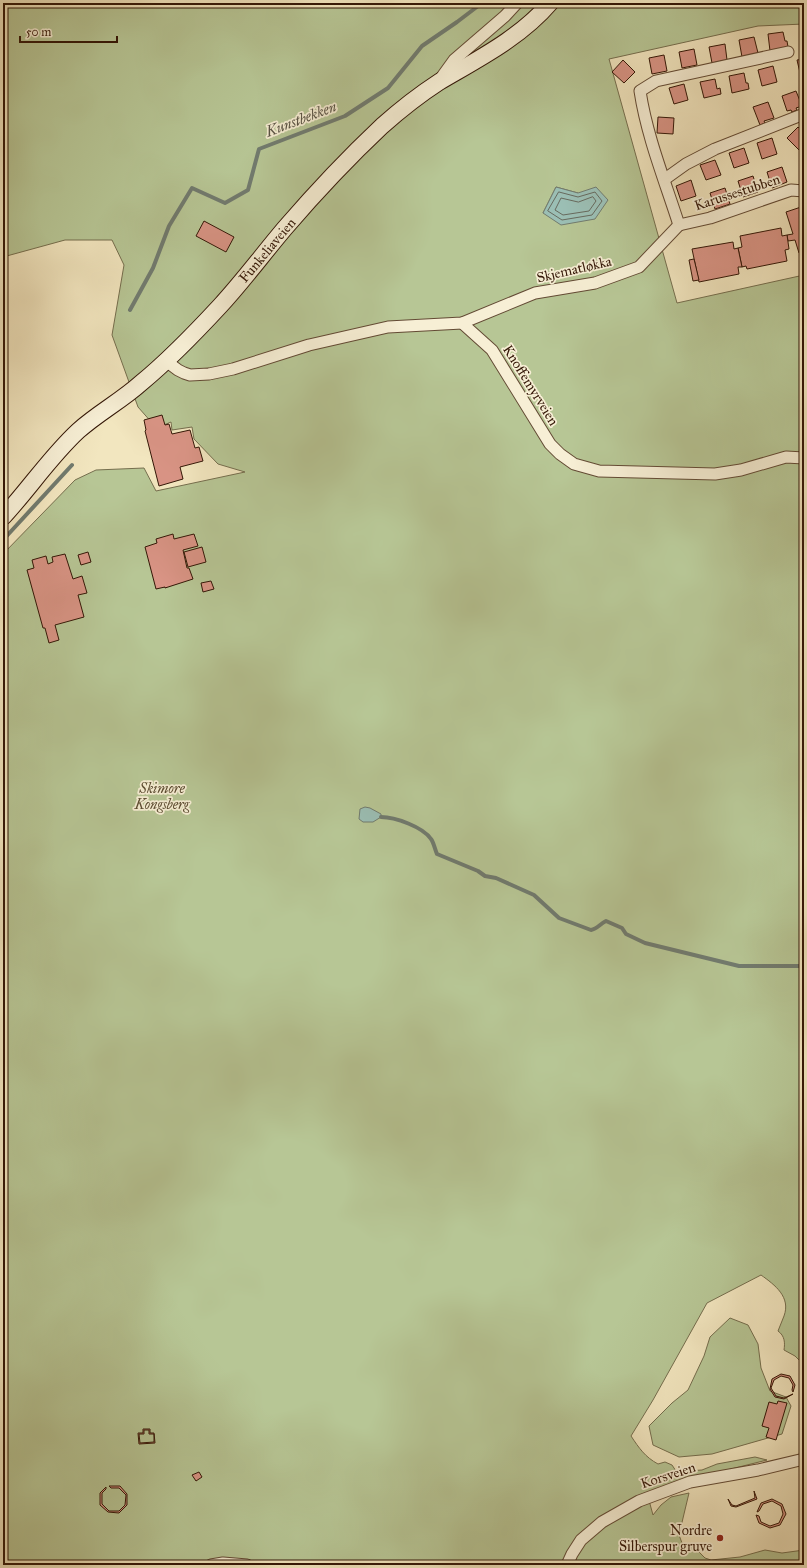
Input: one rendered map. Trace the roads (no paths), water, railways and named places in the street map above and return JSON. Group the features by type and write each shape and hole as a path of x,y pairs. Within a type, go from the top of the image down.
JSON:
{"street":[{"path":"438,83 454,60 484,35 517,3"},
{"name":"Funkeliaveien","path":"3,517 72,437 101,412 140,385 221,305 327,180 384,124 438,83 476,61 516,34 550,3"},
{"path":"679,225 642,108 640,91 656,81 788,52"},
{"path":"665,180 686,164 715,149 804,114"},
{"name":"Karussestubben","path":"679,225 710,218 791,190 804,191"},
{"name":"Skjematløkka","path":"462,323 535,293 595,283 639,268 679,225"},
{"path":"166,360 178,370 190,375 210,374 233,369 309,345 388,327 462,323"},
{"name":"Knoffemyrveien","path":"462,323 492,350 550,444 560,454 574,464 599,471 715,474 741,470 786,457 804,458"},
{"name":"Korsveien","path":"567,1565 581,1540 602,1522 639,1500 690,1482 758,1470 804,1459"},
{"path":"211,1565 223,1563 247,1565"}],"water":[{"path":"556,187 578,193 596,187 608,200 595,219 561,225 543,213"},
{"path":"365,807 381,814 381,817 373,822 363,822 359,819 360,809"}],"waterway":[{"name":"Kunstbekken","path":"130,310 153,268 169,226 192,188 225,203 248,190 259,149 345,116 388,88 422,46 482,3"},
{"name":"Kunstbekken","path":"3,540 72,465"},
{"path":"381,817 401,821 422,830 433,842 437,854 478,871 485,876 496,878 534,895 559,918 591,930 595,929 606,921 622,928 626,934 645,943 739,966 804,966"}],"place":[{"name":"Nordre Silberspur gruve","path":"720,1538"}],"park label":[{"name":"Skimore Kongsberg","path":"162,796"}]}
